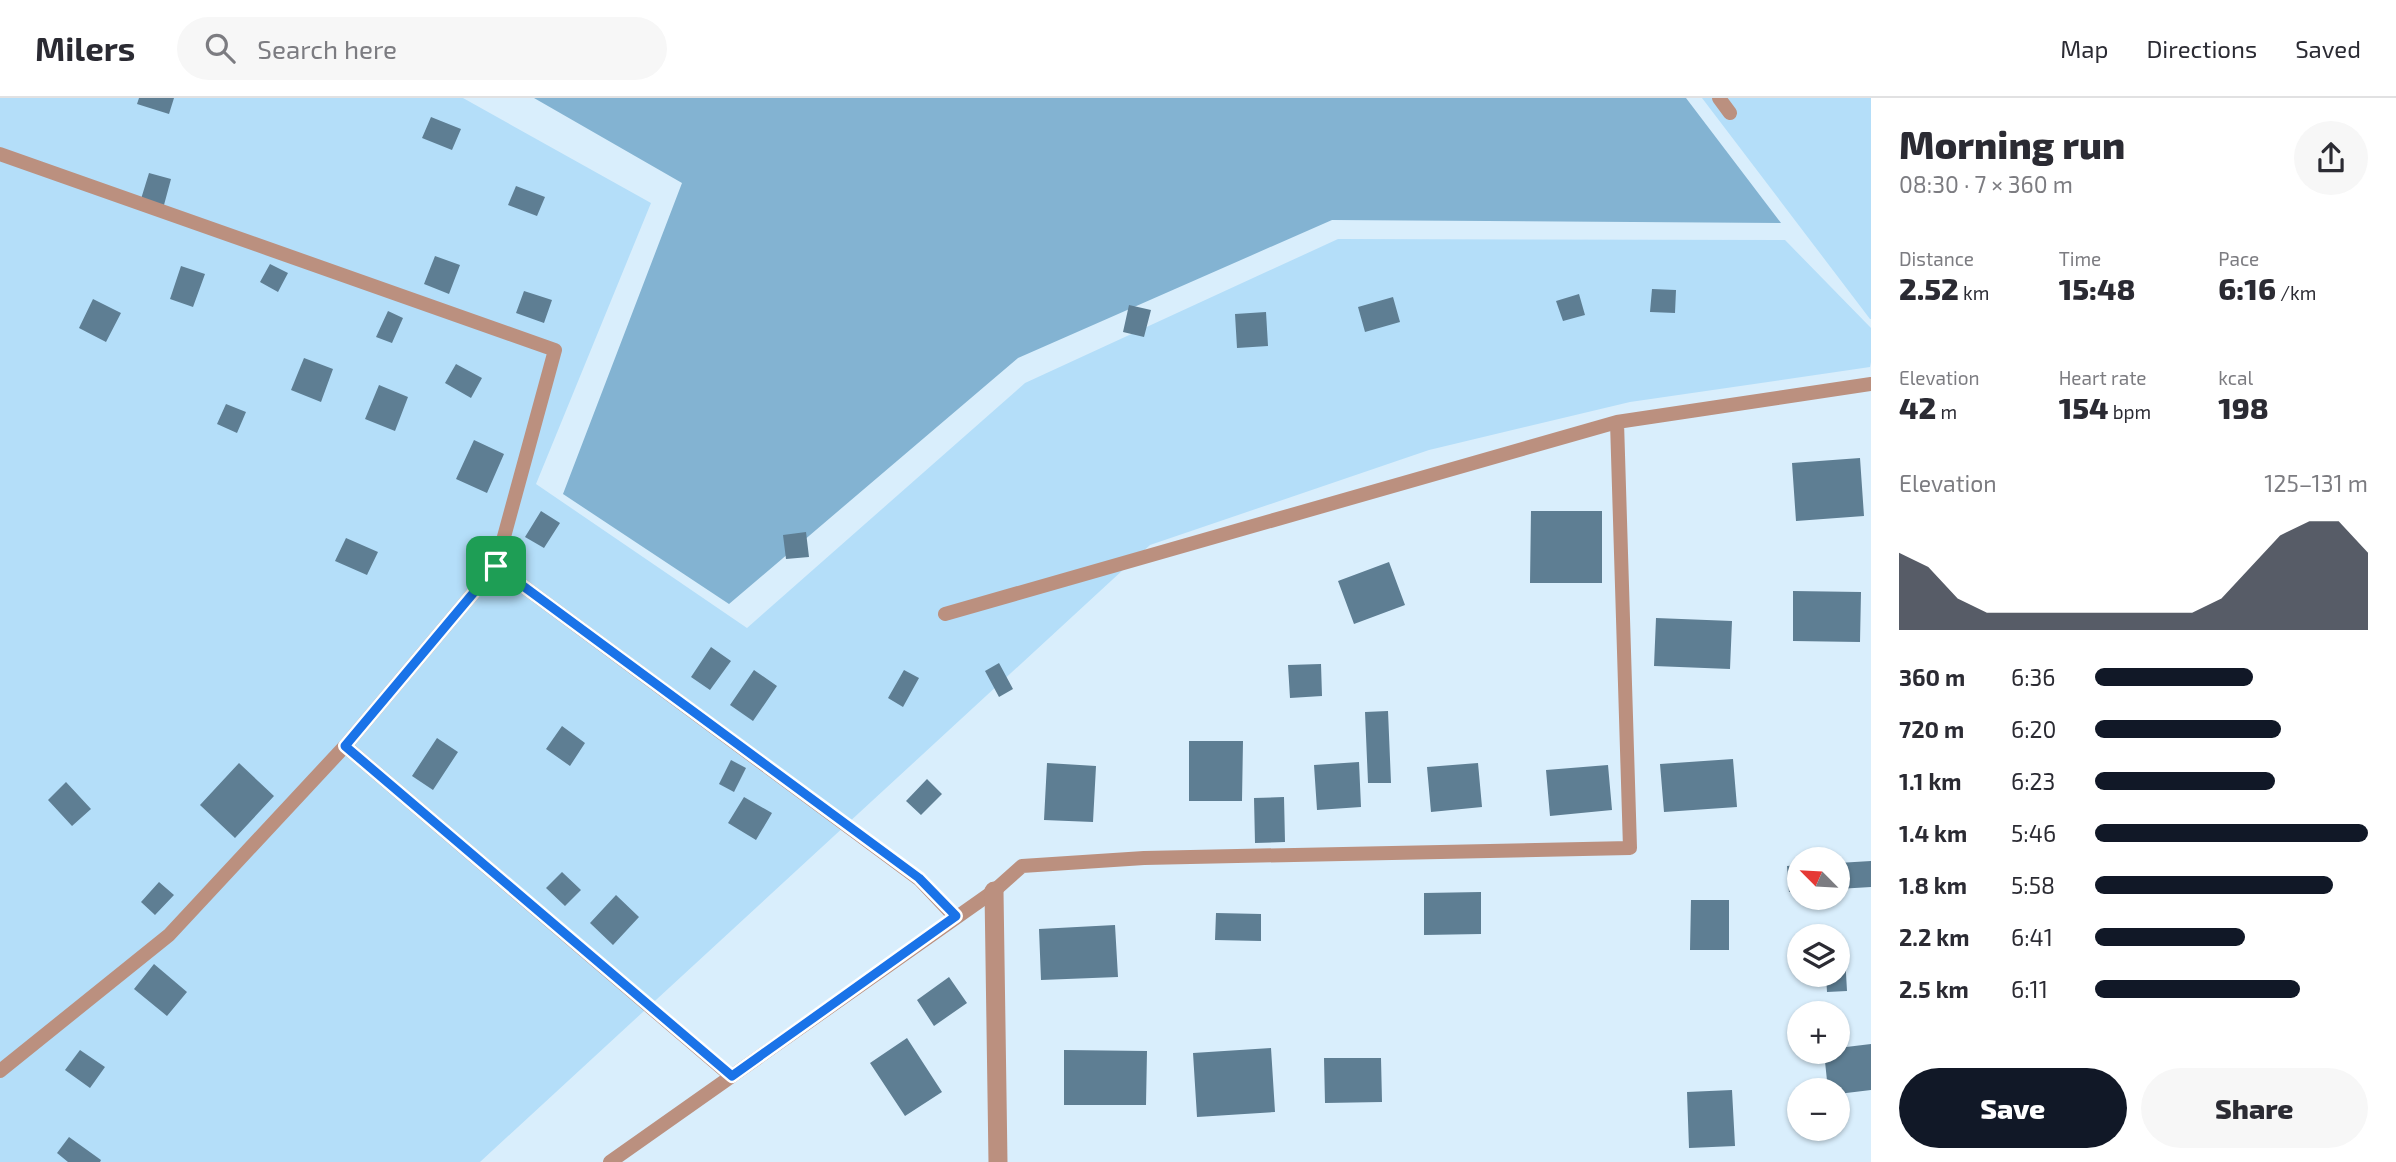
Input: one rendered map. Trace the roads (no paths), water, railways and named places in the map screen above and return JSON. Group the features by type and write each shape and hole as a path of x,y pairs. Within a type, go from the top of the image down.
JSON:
{"street":[{"path":"994,891 998,1162"}],"lane":[{"path":"1719,98 1730,113"},
{"path":"0,154 555,350 496,566 345,746 169,935 0,1071"},
{"path":"945,614 1617,422 1871,384"},
{"path":"610,1162 994,891 1022,866 1144,858 1630,848 1617,422"},
{"path":"496,566 919,878 956,916"},
{"path":"345,746 732,1076"}]}
